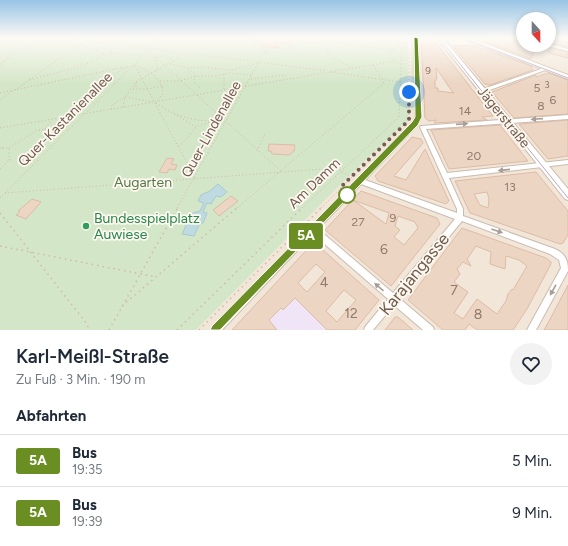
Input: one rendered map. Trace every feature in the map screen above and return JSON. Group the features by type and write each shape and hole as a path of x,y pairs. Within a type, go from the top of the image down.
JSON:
{"main road":[{"name":"Jägerstraße","path":"452,53 568,196"},
{"path":"508,53 568,78"}],"street":[{"path":"216,330 415,124 418,117 416,53"},
{"path":"482,91 546,69"},
{"path":"460,218 460,209 423,127 568,117"},
{"path":"446,176 568,162"},
{"path":"360,181 552,250 564,259 565,269 531,330"},
{"name":"Karajangasse","path":"368,330 460,218"},
{"path":"312,229 430,330"}],"path":[{"path":"0,67 10,53"},
{"path":"0,63 15,53"},
{"path":"0,100 67,53"},
{"path":"29,80 81,66 108,53"},
{"path":"114,53 142,56"},
{"name":"Quer-Kastanienallee","path":"0,198 145,53"},
{"path":"150,53 281,171"},
{"path":"156,70 170,64 184,53"},
{"path":"188,53 400,82"},
{"name":"Quer-Lindenallee","path":"109,330 264,53"},
{"path":"328,53 352,68"},
{"path":"391,53 391,56 395,61 401,64"},
{"name":"Am Damm","path":"177,330 340,170 399,117 402,53"},
{"path":"199,330 409,120 410,53"},
{"path":"154,57 161,55 173,61"},
{"path":"123,108 125,97 136,82 153,74 156,70 158,66 154,57"},
{"path":"0,128 395,61"},
{"path":"170,64 187,68 202,67 231,70 260,62"},
{"path":"122,306 383,84 383,79 372,64"},
{"path":"135,65 195,179"},
{"path":"0,148 9,148 36,131 64,123 121,70 135,65"},
{"path":"0,93 135,65 153,74 160,81 163,94 155,102"},
{"path":"187,68 194,73 194,82 200,88"},
{"path":"160,81 180,81 195,76 216,76 224,74 253,75"},
{"path":"224,74 222,84 224,90"},
{"path":"250,80 285,75 289,79"},
{"path":"136,82 136,89"},
{"path":"130,89 148,89 162,86"},
{"path":"111,110 112,105 125,97 155,102 164,110 196,120 226,122"},
{"path":"174,114 177,119 196,127"},
{"path":"45,129 52,120"},
{"path":"178,146 183,143 196,127 212,121"},
{"path":"257,151 266,132"},
{"path":"9,148 9,160"},
{"path":"0,168 9,160 13,160"},
{"path":"5,193 281,171 337,168 351,178"},
{"path":"0,213 87,324 89,330"},
{"path":"0,246 157,277"}],"shaded area":[{"path":"408,53 568,53 568,330 196,330 349,176 408,120"},
{"path":"295,298 317,302 345,330 232,330 255,305 269,320 281,308 284,310"}],"green space":[{"name":"Augarten","path":"0,53 408,53 408,120 349,176 196,330 0,330"},
{"path":"411,53 413,53 413,110 411,110"}],"water":[{"path":"218,184 227,192 221,197 216,196 211,204 207,203 203,212 207,213 203,223 200,223 194,236 182,234 188,221 192,221 193,213 200,211 204,203 198,201 201,195 210,191"}],"building":[{"path":"422,53 444,53 493,116 482,117 487,120 434,123 436,120 429,121 425,118","holes":["436,68 454,93 438,91 438,88 435,88 435,81 437,79"]},
{"path":"459,53 495,53 531,66 533,70 490,85 485,84"},
{"path":"516,53 533,53 531,59"},
{"path":"551,53 568,53 568,58"},
{"path":"548,73 568,80 568,114 514,118 492,92 536,75 536,77"},
{"path":"568,120 568,156 548,159 519,124"},
{"path":"500,125 528,161 449,169 431,130"},
{"path":"412,137 421,139 423,143 394,176 406,180 425,149 449,201 446,204 378,181 375,176"},
{"path":"269,144 295,145 294,151 289,155 272,154 271,151 268,151"},
{"path":"167,158 174,159 171,164 177,165 175,170 169,169 167,173 159,172"},
{"path":"536,172 568,211 568,235 563,243 560,244 470,213 455,181","holes":["487,192 489,199 488,208 480,205 474,194"]},
{"path":"361,191 437,218 440,224 391,286 325,230","holes":["353,200 389,213 386,224","398,216 415,222 418,228 404,245 394,237 400,230 395,226"]},
{"path":"231,196 238,201 219,216 213,210"},
{"path":"32,199 41,202 26,219 16,215 20,212 18,211"},
{"path":"462,228 546,258 551,262 527,309 513,330 477,330 469,324 465,330 443,330 408,300","holes":["476,246 491,252 490,264 505,269 506,256 519,260 527,266 513,290 512,289 508,294 506,301 497,314 477,299 463,319 454,313 468,292 454,282 460,274 457,269 463,262 471,266 467,259"]},
{"path":"314,242 379,300 355,330 327,330 295,298 283,310 281,308 269,320 277,330 232,330","holes":["316,264 325,272 307,292 298,283","344,290 356,300 337,322 326,311"]},
{"path":"568,285 568,330 544,330 548,323"},
{"path":"395,317 398,317 413,330 385,330"}],"tram line":[{"path":"451,53 568,198"},
{"path":"503,53 568,78"}],"bus line":[{"name":"5A","path":"216,330 415,124 418,117 416,53"}],"place":[{"name":"Bundesspielplatz Auwiese","path":"86,226"}],"route":[{"path":"347,195 340,188 409,120 409,92"}]}
